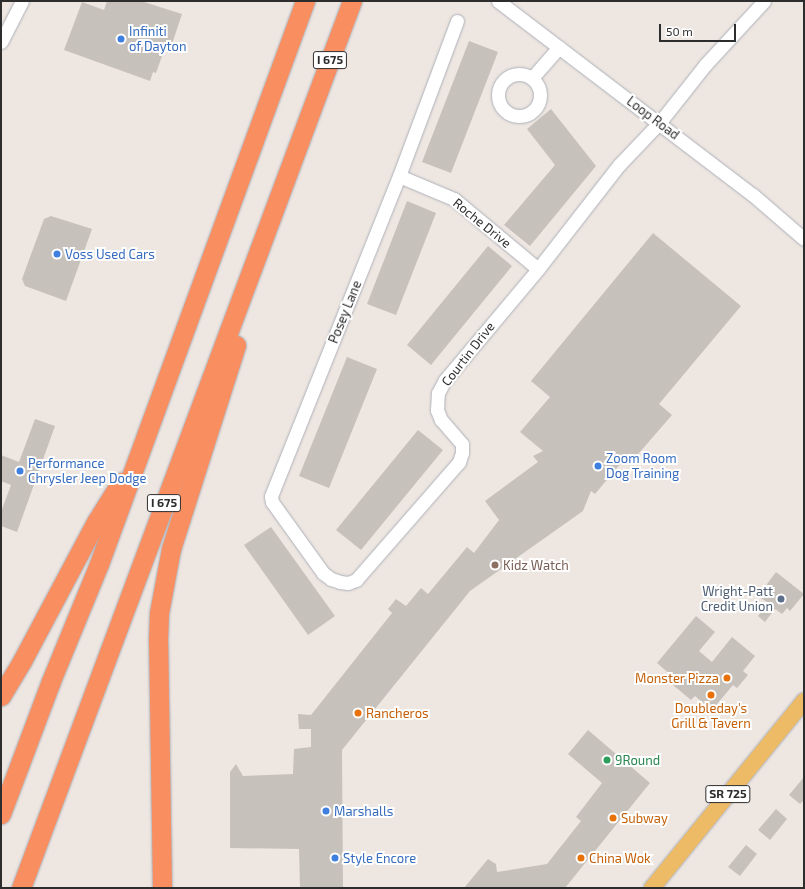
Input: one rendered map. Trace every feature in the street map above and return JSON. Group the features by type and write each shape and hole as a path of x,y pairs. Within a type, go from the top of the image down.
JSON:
{"highway":[{"name":"I 675","path":"1,814 51,681 99,564 141,452 305,1"},
{"name":"I 675","path":"21,888 352,1"},
{"path":"162,888 158,641 159,614 164,582 171,549 308,119"},
{"path":"1,696 22,661 96,522 141,452"}],"main road":[{"name":"SR 725","path":"652,888 804,701"}],"street":[{"path":"1,42 22,1"},
{"name":"Loop Road","path":"498,1 660,122 753,195 804,239"},
{"name":"Courtin Drive","path":"340,582 348,583 356,580 459,462 462,454 462,444 441,420 437,410 438,393 445,380 538,269 619,165 660,122 706,65 764,1"},
{"name":"Posey Lane","path":"340,582 331,579 323,573 272,502 271,496 399,176 457,21"},
{"path":"532,78 559,47"},
{"name":"Roche Drive","path":"399,176 454,199 538,269"}],"building":[{"name":"Infiniti of Dayton","path":"107,1 141,1 182,14 172,44 167,42 156,73 153,72 150,81 64,50 82,2 104,10"},
{"path":"469,41 498,52 451,173 422,162"},
{"path":"551,109 596,166 530,246 504,225 555,165 527,129"},
{"path":"407,201 436,213 396,315 367,304"},
{"name":"Voss Used Cars","path":"51,216 92,229 66,301 25,286 22,279 44,219"},
{"path":"653,233 741,306 659,404 672,415 633,460 626,457 595,494 591,491 583,511 470,591 342,750 343,888 300,888 299,849 230,848 230,772 236,764 243,776 293,774 294,749 311,747 311,729 299,729 298,714 311,715 392,613 388,609 396,599 406,606 421,588 428,594 467,547 474,553 499,520 485,501 538,462 533,456 543,451 520,432 550,397 531,381"},
{"path":"488,246 512,266 431,365 407,345"},
{"path":"347,357 377,369 329,488 299,476"},
{"name":"Performance Chrysler Jeep Dodge","path":"35,419 55,426 17,532 1,526 1,512 11,485 1,481 1,455 19,462"},
{"path":"418,430 443,450 361,550 336,530"},
{"path":"271,527 335,616 308,635 244,545"},
{"name":"Wright-Patt Credit Union","path":"776,572 804,594 790,611 787,608 782,614 775,609 765,622 758,616 768,603 758,596"},
{"path":"696,616 715,632 699,651 712,662 732,637 755,656 743,671 748,675 737,688 733,685 712,710 695,696 691,700 668,681 672,676 657,663"},
{"path":"588,730 650,783 565,888 464,888 488,859 496,864 497,872 547,864 581,821 576,817 602,783 568,754"},
{"path":"804,777 804,800 800,804 789,795"},
{"path":"776,809 787,819 770,840 758,830"},
{"path":"746,845 757,854 740,876 728,867"}],"place":[{"name":"Infiniti of Dayton","path":"121,39"},
{"name":"Voss Used Cars","path":"57,254"},
{"name":"Zoom Room Dog Training","path":"598,466"},
{"name":"Performance Chrysler Jeep Dodge","path":"20,471"},
{"name":"Kidz Watch","path":"495,565"},
{"name":"Wright-Patt Credit Union","path":"781,599"},
{"name":"Monster Pizza","path":"727,678"},
{"name":"Doubleday's Grill & Tavern","path":"711,695"},
{"name":"Rancheros","path":"358,713"},
{"name":"9Round","path":"607,760"},
{"name":"Marshalls","path":"326,811"},
{"name":"Subway","path":"613,818"},
{"name":"Style Encore","path":"335,858"},
{"name":"China Wok","path":"581,858"}]}
